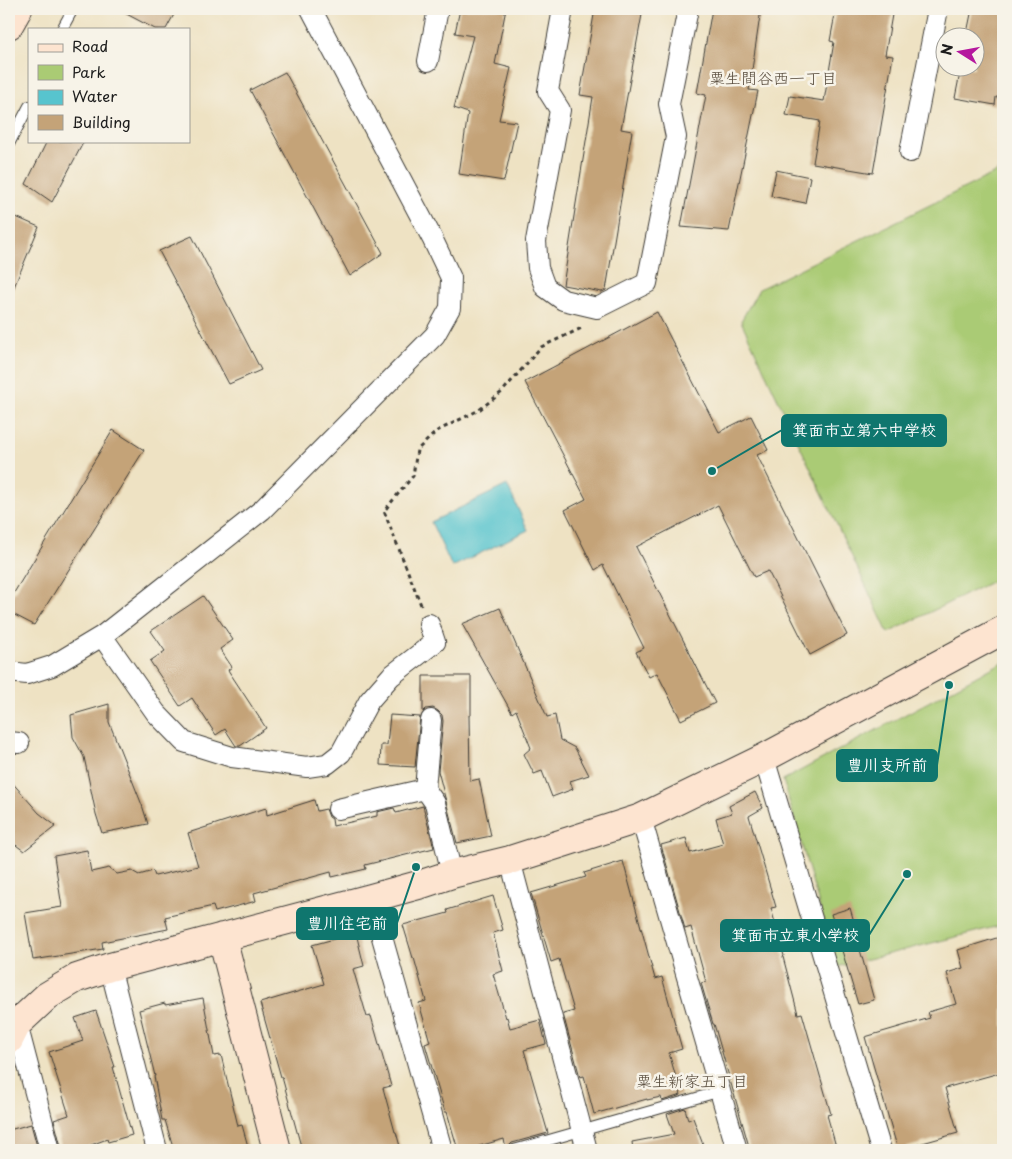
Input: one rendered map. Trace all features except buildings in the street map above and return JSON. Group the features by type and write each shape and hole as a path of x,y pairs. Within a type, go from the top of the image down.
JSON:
{"street":[{"path":"9,25 18,9"},
{"path":"9,672 27,674 52,666 102,636 262,510 435,335 450,308 451,278 428,229 311,9"},
{"path":"428,61 438,9"},
{"path":"563,9 548,90 560,110 536,241 538,268 545,287 563,300 597,308 647,283 676,137 669,104 688,9"},
{"path":"910,152 938,9"},
{"path":"102,636 156,713 184,742 232,757 307,767 327,764 342,754 369,700 391,676 435,642 429,624"},
{"path":"50,1150 13,1032 47,996 77,978 110,967 510,860 641,818 764,758 1003,630"},
{"path":"431,720 425,789 435,804 452,874"},
{"path":"764,758 881,1150"},
{"path":"338,809 425,789"},
{"path":"641,818 737,1150"},
{"path":"510,860 584,1141"},
{"path":"371,898 442,1150"},
{"path":"222,937 277,1150"},
{"path":"110,967 158,1150"}],"lane":[{"path":"62,28 72,9"},
{"path":"9,144 28,108"},
{"path":"514,1150 584,1141 721,1091"}],"path":[{"path":"429,624 384,511 413,476 417,450 437,431 479,410 502,392 541,347 588,324"}],"green space":[{"path":"1003,169 1003,576 888,633 741,321 759,289"},
{"path":"1003,662 1003,925 837,967 783,780"}],"water":[{"path":"507,485 528,530 452,567 431,522"}],"place":[{"name":"箕面市立第六中学校","path":"712,471"},
{"name":"豊川支所前","path":"949,685"},
{"name":"豊川住宅前","path":"416,867"},
{"name":"箕面市立東小学校","path":"907,874"}],"district":[{"name":"粟生間谷西一丁目","path":"773,78"},
{"name":"粟生新家五丁目","path":"692,1081"}]}
